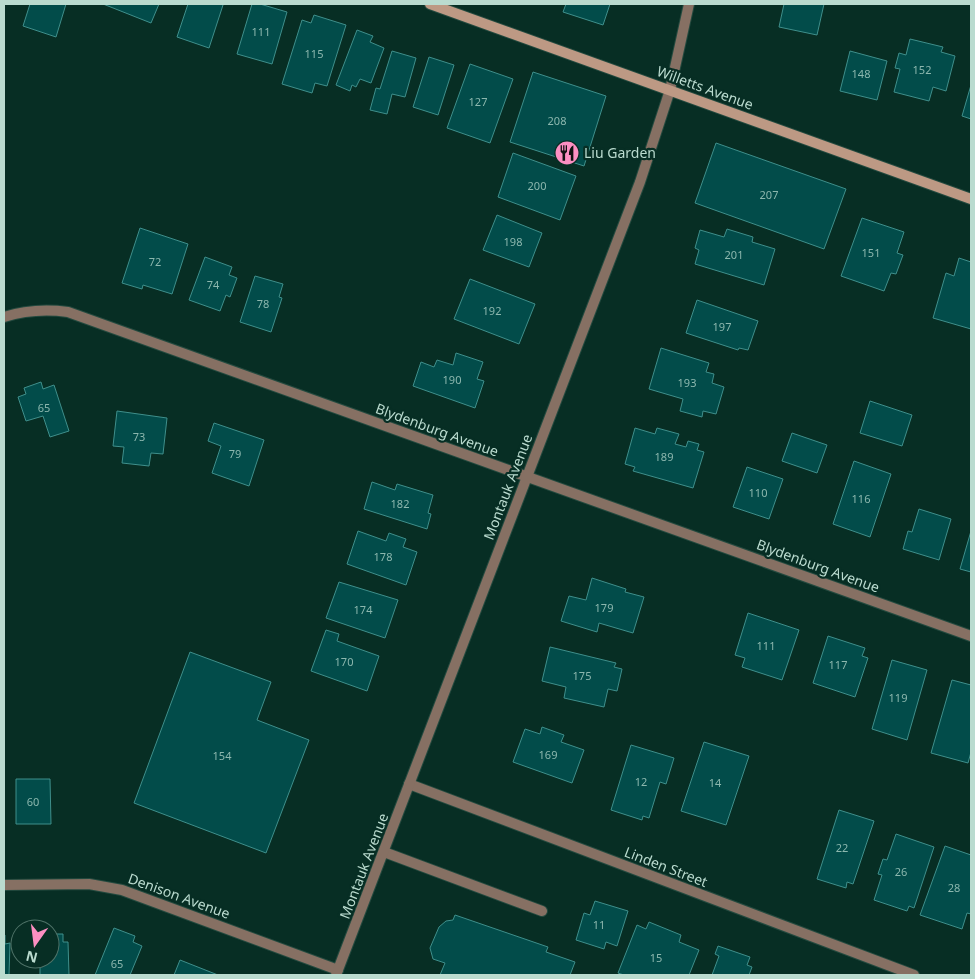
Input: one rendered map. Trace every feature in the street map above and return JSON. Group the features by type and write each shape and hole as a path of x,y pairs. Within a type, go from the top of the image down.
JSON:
{"main road":[{"name":"Willetts Avenue","path":"430,4 971,199"}],"street":[{"name":"Montauk Avenue","path":"337,972 640,182 670,90 689,4"},
{"name":"Blydenburg Avenue","path":"4,317 25,311 68,312 971,636"},
{"name":"Linden Street","path":"410,784 914,975"},
{"path":"384,852 542,911"},
{"name":"Denison Avenue","path":"4,885 89,884 122,890 337,972"}],"building":[{"path":"30,4 66,4 56,37 23,26"},
{"path":"103,4 159,4 151,23"},
{"path":"188,4 223,5 209,48 177,37"},
{"path":"252,4 260,4 287,12 272,64 237,54"},
{"path":"566,4 610,4 603,25 563,12"},
{"path":"784,4 824,4 817,35 779,27"},
{"path":"314,15 346,25 327,86 315,83 312,93 282,84 302,20 311,23"},
{"path":"357,30 373,36 370,42 384,48 371,83 360,79 356,87 352,85 350,91 336,85"},
{"path":"910,39 943,47 941,52 955,56 946,91 933,87 929,101 894,92 900,69 895,68 899,53 906,55"},
{"path":"392,51 416,58 405,97 392,94 387,114 370,110 376,88 380,89"},
{"path":"850,51 887,61 877,100 840,91"},
{"path":"429,57 454,65 438,115 413,107"},
{"path":"470,64 513,79 490,143 447,128"},
{"path":"533,72 606,96 584,166 510,142"},
{"path":"971,85 971,119 962,116"},
{"path":"716,143 846,189 824,249 695,203"},
{"path":"513,153 576,176 560,220 498,197"},
{"path":"497,215 542,233 529,267 483,250"},
{"path":"862,218 904,232 897,253 903,255 896,274 891,273 884,291 841,276"},
{"path":"140,228 188,244 172,294 143,285 142,289 122,283"},
{"path":"727,229 753,237 752,242 775,249 764,285 695,264 699,250 695,248 700,230 724,237"},
{"path":"205,257 232,267 229,275 237,278 230,297 226,295 220,311 189,300"},
{"path":"959,258 971,262 971,329 933,318 946,273 954,276"},
{"path":"255,276 283,284 279,297 282,298 271,332 240,322"},
{"path":"470,279 535,304 519,344 454,319"},
{"path":"697,300 758,321 748,350 739,348 738,350 686,333"},
{"path":"661,348 709,363 706,372 714,374 712,383 724,387 716,414 703,411 702,417 680,411 683,399 649,389"},
{"path":"456,353 483,362 477,379 484,381 475,408 413,386 421,362 434,367 437,360 453,365"},
{"path":"41,382 43,389 54,385 69,431 50,437 43,416 26,421 18,397 26,394 24,388"},
{"path":"870,401 912,415 902,446 860,433"},
{"path":"117,411 167,418 163,454 151,453 149,466 122,463 124,447 113,446"},
{"path":"214,423 264,440 249,486 212,473 221,446 208,441"},
{"path":"635,428 655,434 657,428 679,434 675,444 686,447 688,441 699,444 697,450 704,452 693,488 633,471 635,467 625,464"},
{"path":"792,433 827,445 817,473 782,461"},
{"path":"854,461 891,474 870,537 833,524"},
{"path":"747,467 783,479 769,519 733,507"},
{"path":"372,482 395,490 397,484 433,495 428,513 431,514 427,529 364,509"},
{"path":"919,509 951,519 939,560 903,549 908,531 912,532"},
{"path":"358,531 386,541 389,533 406,539 403,547 417,552 406,585 347,564"},
{"path":"971,531 971,572 960,569"},
{"path":"592,578 626,589 625,592 644,597 633,633 599,623 597,632 561,621 569,596 586,600"},
{"path":"339,582 398,600 385,638 326,618"},
{"path":"748,613 799,630 782,680 742,667 745,658 735,655"},
{"path":"326,630 339,634 337,641 379,656 367,691 311,671"},
{"path":"828,636 865,648 862,656 868,658 855,697 813,683"},
{"path":"550,647 616,663 614,667 622,669 617,691 608,689 604,707 564,698 566,687 542,681"},
{"path":"190,652 271,682 257,720 309,740 266,853 134,803"},
{"path":"892,660 927,670 907,740 872,729"},
{"path":"952,680 971,685 971,752 968,763 931,753"},
{"path":"542,727 564,735 561,742 584,750 572,783 513,762 525,729 540,734"},
{"path":"704,742 749,756 726,825 681,811"},
{"path":"631,745 674,758 666,784 660,782 649,818 643,816 642,820 611,810"},
{"path":"16,779 50,779 51,824 16,824"},
{"path":"839,810 874,821 853,884 847,882 846,888 817,879"},
{"path":"896,834 934,847 914,908 909,906 907,911 874,900 882,875 878,874 883,859 887,860"},
{"path":"945,846 971,855 971,914 967,913 962,929 920,915"},
{"path":"595,901 628,911 617,946 606,942 604,949 576,940 584,913 590,915"},
{"path":"455,915 548,947 546,952 575,962 570,975 440,975 445,963 433,959 430,948 439,927 446,921 453,920"},
{"path":"649,922 681,935 679,942 699,950 689,975 624,975 618,973 637,925 646,929"},
{"path":"114,928 135,936 133,942 142,946 130,975 95,975"},
{"path":"60,934 63,934 63,942 68,942 69,975 40,975 40,969 60,969"},
{"path":"5,935 5,944 10,943 9,975 4,975"},
{"path":"718,946 750,957 747,965 752,967 749,975 712,975 719,956 715,954"},
{"path":"180,960 218,975 174,975"}],"place":[{"name":"Liu Garden","path":"567,153"}]}
